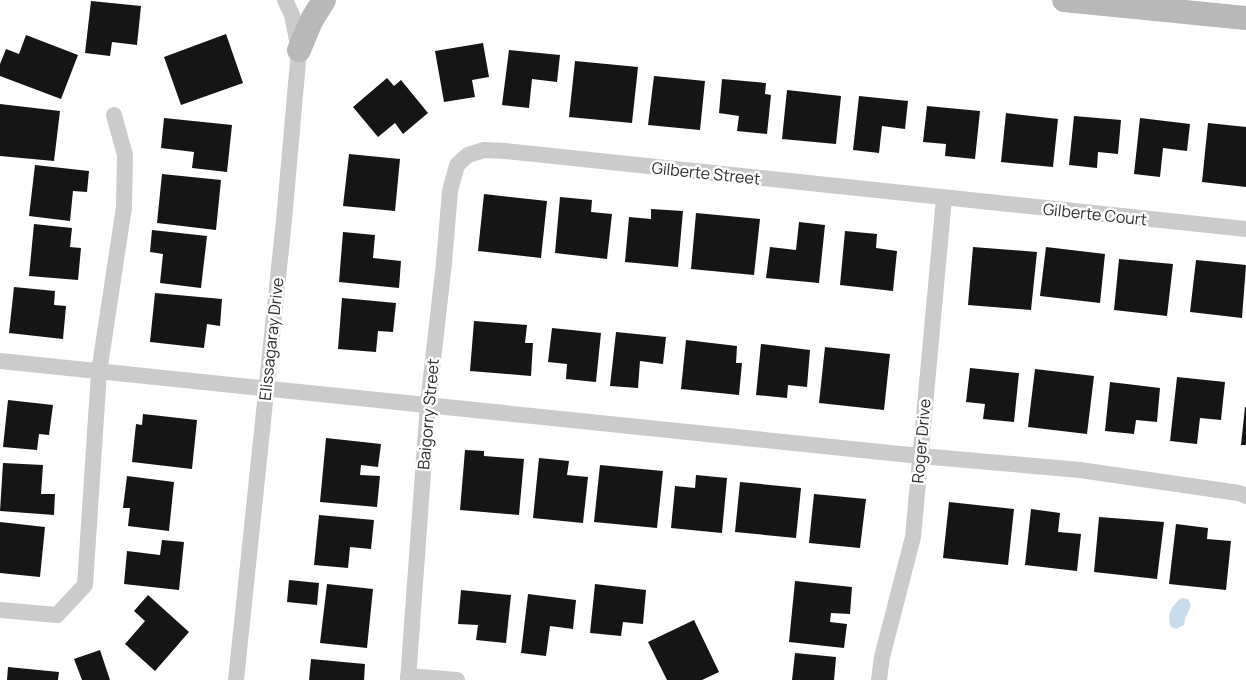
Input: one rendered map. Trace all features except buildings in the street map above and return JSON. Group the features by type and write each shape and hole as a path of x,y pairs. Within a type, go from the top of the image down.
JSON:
{"street":[{"name":"Elissagaray Drive","path":"236,680 299,50 292,15 285,0"},
{"path":"299,50 311,21 324,0"},
{"path":"1064,0 1246,18"},
{"path":"1159,9 1221,25 1246,29"},
{"path":"0,610 57,615 85,585 99,372 124,207 125,155 114,115"},
{"name":"Gilberte Street","path":"468,155 484,150 506,151 944,198"},
{"name":"Baigorry Street","path":"408,678 428,404 450,191 457,165 468,155"},
{"name":"Gilberte Court","path":"944,198 1246,229"},
{"name":"Roger Drive","path":"879,680 882,657 913,537 944,198"},
{"path":"0,360 99,372 428,404 920,456 1080,470 1239,493 1246,496"},
{"path":"408,678 457,680"}],"water":[{"path":"1182,598 1188,599 1191,606 1184,625 1176,629 1171,627 1169,619 1173,607"}]}
